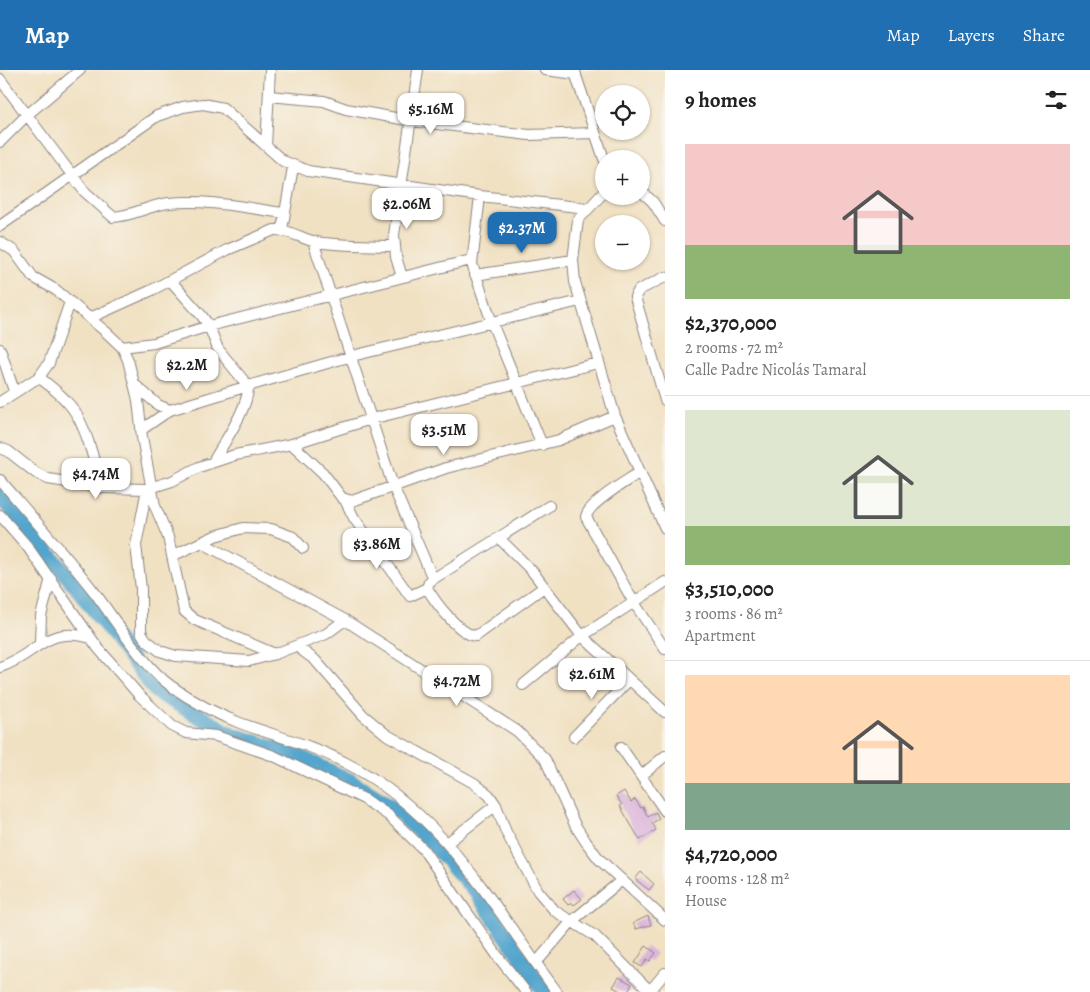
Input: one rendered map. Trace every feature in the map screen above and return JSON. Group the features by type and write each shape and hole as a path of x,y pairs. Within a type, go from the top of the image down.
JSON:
{"street":[{"path":"0,142 27,115 80,70"},
{"path":"266,146 270,70"},
{"path":"402,277 394,246 418,70"},
{"path":"546,70 575,72 601,150"},
{"path":"0,79 84,191 113,217 166,203 193,201 284,212"},
{"path":"269,96 324,101 346,109 412,120 529,135 594,133"},
{"path":"0,226 156,116 203,104 223,108 293,167 401,185 587,208"},
{"path":"282,230 293,167"},
{"path":"480,196 471,260 492,323 542,445"},
{"path":"650,199 665,221"},
{"path":"595,200 580,216 576,226 572,260 580,301 615,416 665,528"},
{"path":"90,318 150,291 243,242 274,230 282,230 313,241 394,246"},
{"path":"313,241 333,297 393,486 430,583 454,623 466,634 476,636 544,587"},
{"path":"0,242 14,251 33,277 56,290 122,347 128,360 134,384 150,488 168,538 184,611 195,620 275,654"},
{"path":"122,347 154,343 209,326 333,297 471,260"},
{"path":"475,274 572,260"},
{"path":"665,277 639,290 635,297 665,400"},
{"path":"170,280 209,326 218,349 248,386"},
{"path":"141,430 170,410 248,386 352,356 580,301"},
{"path":"0,402 14,391 39,377 48,363 70,302"},
{"path":"0,350 14,391"},
{"path":"0,448 8,451 42,477 99,487 150,488 172,481 213,462 292,444 371,419 598,363"},
{"path":"39,377 69,403 78,419 96,466 99,487"},
{"path":"134,384 158,405 170,410"},
{"path":"213,462 243,406 248,386"},
{"path":"345,500 352,501 446,468 542,445 584,431 615,416"},
{"path":"292,444 323,473 337,493 345,500 354,518 410,596 550,506"},
{"path":"640,472 595,503 588,510 586,517 633,601 665,649"},
{"path":"0,480 93,591 156,674 171,686 239,723 297,742 346,762 395,792 434,828 447,843 476,879 557,992"},
{"path":"150,488 136,544 141,589 141,632 146,640 160,651 176,656 249,661 275,654 326,634 345,620"},
{"path":"0,516 27,546 91,638 139,695 172,726 186,732 216,736 274,756 364,799 388,815 423,849 499,958 526,992"},
{"path":"172,556 201,542 243,528 271,529 293,537 303,548"},
{"path":"500,539 532,571 582,636 665,712"},
{"path":"201,542 345,620 517,731 535,747 544,759 575,825 599,859 665,920"},
{"path":"40,642 41,616 50,578"},
{"path":"523,685 582,636 633,601 665,582"},
{"path":"0,667 26,653 40,642 66,634 91,638"},
{"path":"296,646 316,660 363,715 388,735 474,784 489,795 496,805 506,832 538,891 555,911 595,936 650,992 665,973"},
{"path":"574,737 628,680"},
{"path":"621,747 641,776 661,798 665,810"},
{"path":"641,776 665,756"},
{"path":"447,843 496,805"},
{"path":"536,963 572,921 622,880"}],"building":[{"path":"624,791 631,802 635,799 641,808 643,807 648,817 656,812 659,819 652,823 656,830 640,840 616,796"},
{"path":"641,872 654,884 649,890 635,879"},
{"path":"574,890 582,899 574,905 571,902 568,905 563,899"},
{"path":"648,916 651,925 636,929 633,923"},
{"path":"646,946 656,953 650,961 647,959 642,967 635,963"},
{"path":"619,977 632,984 628,992 622,992 613,987"}],"waterway":[{"path":"0,496 75,585 156,691 228,733 299,757 352,782 398,811 437,848 477,893 545,992"}]}
